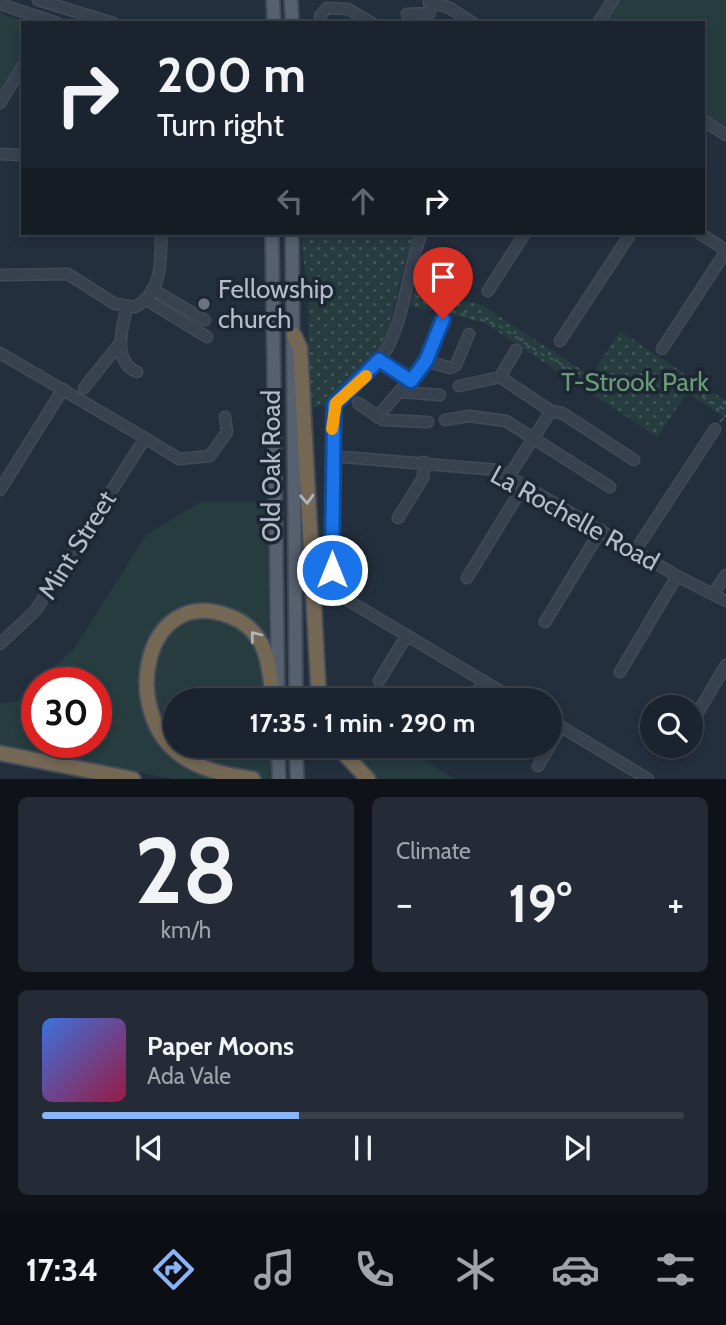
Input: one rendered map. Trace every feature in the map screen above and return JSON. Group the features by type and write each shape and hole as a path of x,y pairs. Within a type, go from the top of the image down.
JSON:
{"highway":[{"path":"294,335 300,348 318,688"},
{"path":"163,738 151,717 145,690 147,664 153,646 168,626 185,615 209,611 239,620 257,636 262,646 273,688"},
{"path":"0,753 133,779"},
{"path":"185,758 202,767 253,779"},
{"path":"348,758 368,779"},
{"path":"0,761 102,779"}],"main road":[{"path":"273,0 274,21"},
{"path":"290,0 292,21"},
{"name":"Old Oak Road","path":"272,235 276,688"},
{"name":"Old Oak Road","path":"292,235 296,688"},
{"path":"278,758 279,779"},
{"path":"296,758 297,778"}],"street":[{"path":"38,0 56,3 107,21"},
{"path":"599,21 613,0"},
{"path":"51,21 56,3"},
{"path":"0,4 48,21"},
{"path":"407,14 448,6 470,21"},
{"path":"320,16 327,8 342,8 368,21"},
{"path":"0,103 21,68"},
{"path":"705,122 726,135"},
{"path":"0,154 21,155"},
{"path":"0,275 68,274 127,307 135,307 145,299 160,272 160,235"},
{"path":"421,235 394,333 379,360 334,405 334,587 344,598 495,688"},
{"path":"488,291 525,235"},
{"path":"561,341 630,235"},
{"path":"662,349 726,251 702,235"},
{"path":"152,289 205,320"},
{"path":"145,299 207,337"},
{"path":"127,307 120,343 125,362 137,372"},
{"path":"377,417 426,361 443,319"},
{"path":"426,361 447,367 456,365 469,334"},
{"path":"84,388 120,343"},
{"path":"500,377 516,350"},
{"path":"0,354 64,389 179,459 210,456 227,432 225,417"},
{"path":"379,360 411,381"},
{"path":"459,386 500,377 634,460"},
{"path":"0,490 64,389"},
{"path":"401,392 440,395"},
{"path":"358,403 386,421 428,422"},
{"path":"509,476 551,411"},
{"path":"445,421 469,416 503,420 610,487"},
{"path":"635,551 715,429"},
{"name":"Mint Street","path":"0,644 39,606 145,438"},
{"name":"La Rochelle Road","path":"332,456 489,467 509,476 677,576 726,601"},
{"path":"398,519 423,478 424,462"},
{"path":"467,578 524,485"},
{"path":"545,622 601,530"},
{"path":"713,594 726,575"},
{"path":"620,672 677,576"},
{"path":"379,681 407,635"},
{"path":"703,704 726,665"},
{"path":"480,688 484,681"},
{"path":"562,728 648,779"},
{"path":"537,766 542,758"}],"path":[{"path":"404,290 425,303 498,325 540,353 588,378 690,390 726,410"}],"green space":[{"path":"618,0 726,0 726,128 705,117 705,21 604,21"},
{"path":"0,13 22,21 21,54 0,90"},
{"path":"301,235 415,235 404,265 389,329 381,347 328,405 310,408 308,304"},
{"name":"T-Strook Park","path":"414,291 480,304 591,376 620,331 726,401 726,418 687,393 657,437 483,322 410,306"},
{"path":"200,502 267,502 269,688 163,688 163,758 270,758 270,779 174,779 63,758 112,758 112,667 54,667 74,649 146,535"},
{"path":"21,697 21,750 0,746 0,704 17,701"},
{"path":"355,758 420,758 455,779 377,779"}],"slow traffic":[{"path":"332,429 332,412 336,403 366,376"}],"place":[{"name":"Fellowship church","path":"204,304"}],"route":[{"path":"332,570 334,405 367,375 379,360 411,381 426,361 443,319"}]}
